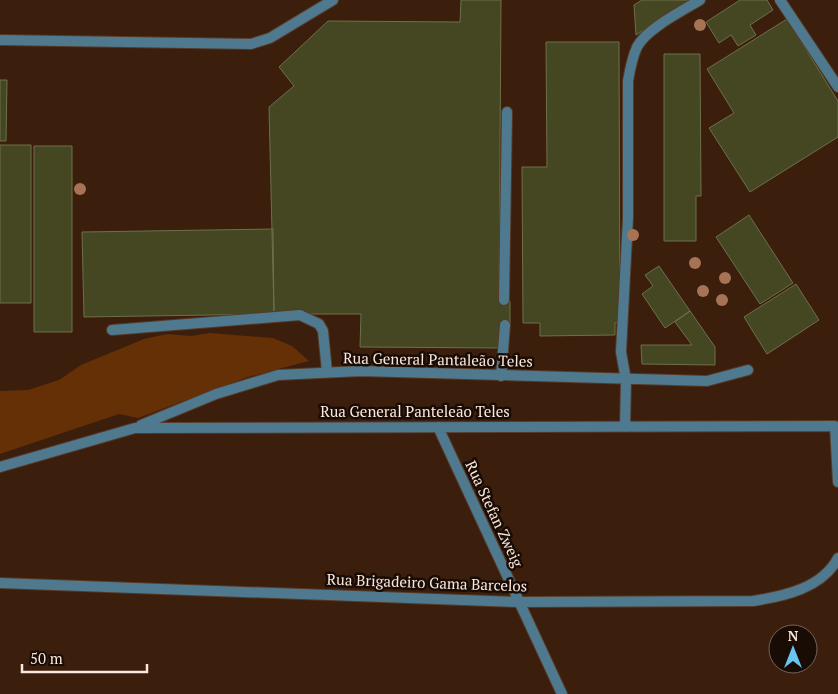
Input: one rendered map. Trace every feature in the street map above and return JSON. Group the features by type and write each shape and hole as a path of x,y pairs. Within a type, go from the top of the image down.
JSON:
{"street":[{"path":"0,40 252,44 270,38 333,0"},
{"path":"625,427 626,380 621,352 628,218 628,81 632,60 638,45 648,34 700,0"},
{"path":"780,0 838,87"},
{"path":"504,300 507,112"},
{"path":"112,330 300,315 319,324 323,331 328,372"},
{"path":"501,376 505,325"},
{"name":"Rua General Pantaleão Teles","path":"136,428 216,394 278,375 360,371 707,381 748,370"},
{"path":"837,426 838,482"},
{"name":"Rua General Panteleão Teles","path":"1,470 136,428 837,426"},
{"name":"Rua Stefan Zweig","path":"438,427 562,694"},
{"name":"Rua Brigadeiro Gama Barcelos","path":"0,583 518,602 753,601 786,595 817,581 831,571 838,558"}],"shaded area":[{"path":"210,333 273,338 292,346 309,361 248,377 138,418 119,414 0,454 0,391 28,390 59,380 81,365 144,339 167,334 191,336"}],"building":[{"path":"461,0 501,0 499,300 510,301 510,325 502,325 501,348 360,347 361,314 274,314 269,107 294,86 279,67 328,21 460,22"},
{"path":"642,0 692,0 636,35 634,5"},
{"path":"740,0 767,0 773,10 750,25 756,35 738,46 731,35 719,43 706,22"},
{"path":"787,19 838,101 838,137 750,192 709,128 734,113 707,69"},
{"path":"546,42 619,42 620,323 615,323 615,335 540,336 540,323 523,323 522,167 547,167"},
{"path":"664,54 700,54 701,196 696,196 696,241 664,241"},
{"path":"0,80 7,80 6,141 0,141"},
{"path":"0,145 31,145 31,303 0,303"},
{"path":"34,146 72,146 72,332 34,332"},
{"path":"749,215 793,283 760,304 716,237"},
{"path":"273,229 274,314 84,317 82,232"},
{"path":"659,266 690,311 665,328 642,294 653,286 645,275"},
{"path":"796,284 819,320 767,354 744,317"},
{"path":"690,311 715,347 715,365 642,364 641,345 692,345 675,322"}]}
